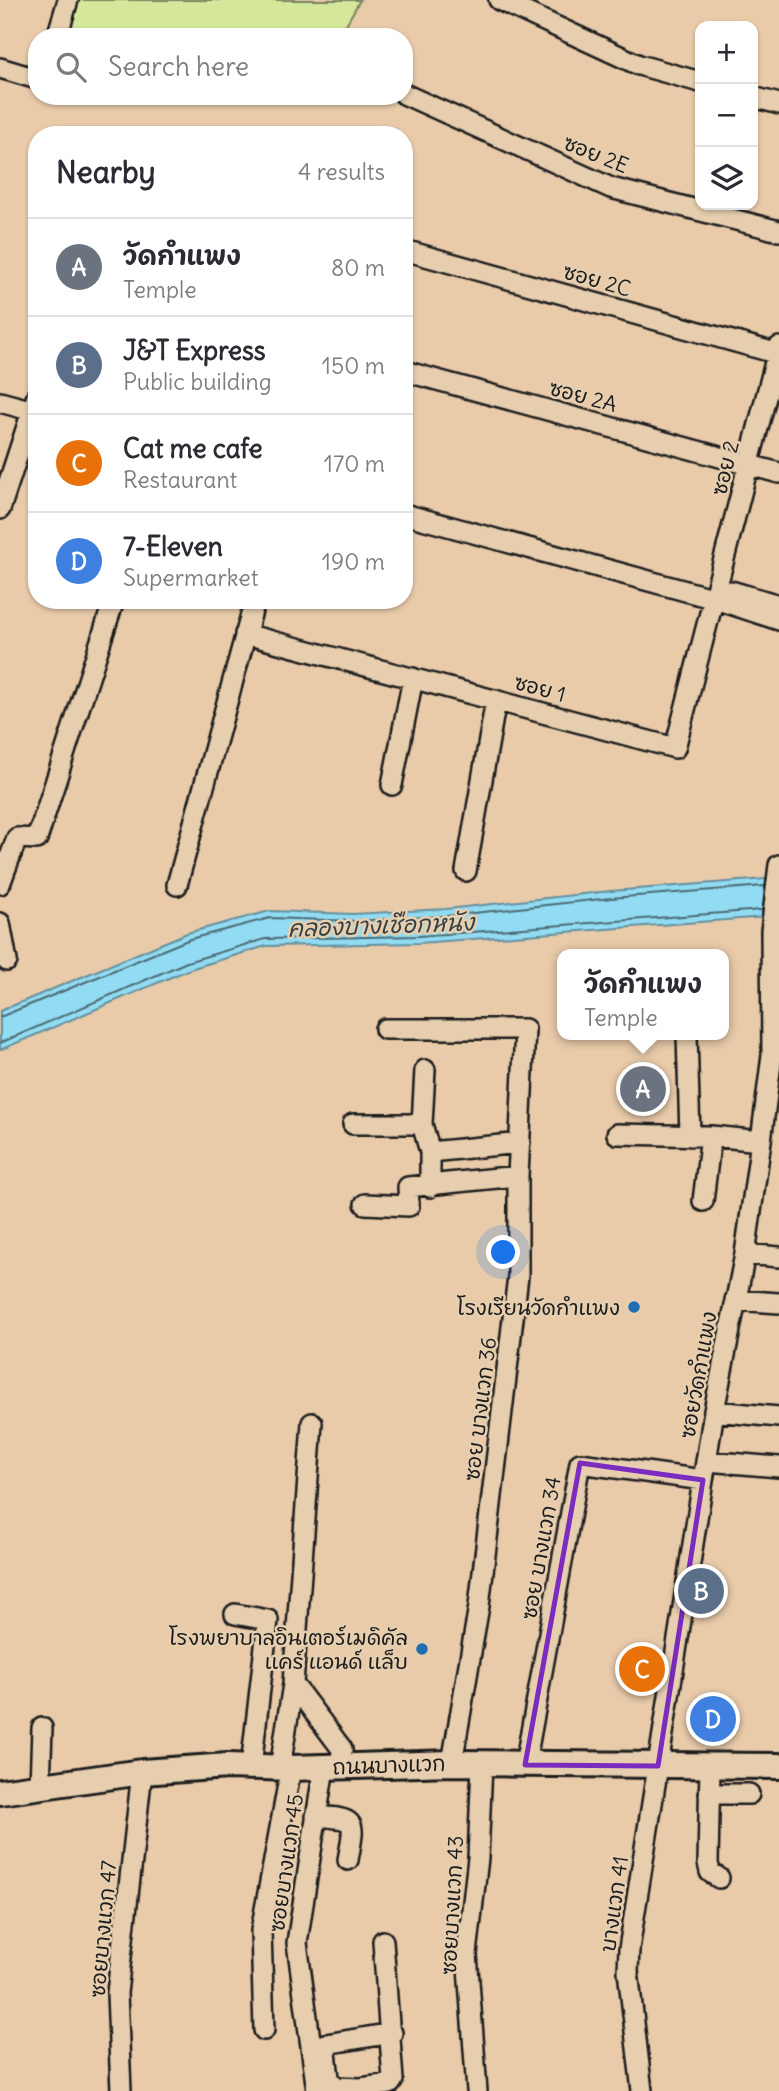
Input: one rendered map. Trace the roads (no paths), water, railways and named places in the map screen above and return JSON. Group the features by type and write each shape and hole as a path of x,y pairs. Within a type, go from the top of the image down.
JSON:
{"main road":[{"name":"ถนนบางแวก","path":"0,1792 142,1772 251,1767 452,1763 779,1766"}],"street":[{"path":"60,28 68,0"},
{"path":"499,0 639,65 695,81"},
{"path":"0,68 28,76"},
{"name":"ซอย 2E","path":"413,98 611,188 779,231"},
{"path":"758,98 779,104"},
{"name":"ซอย 2C","path":"413,252 778,352"},
{"name":"ซอย 2","path":"715,599 778,352"},
{"name":"ซอย 2A","path":"413,373 779,472"},
{"path":"0,402 28,405"},
{"path":"0,509 28,427"},
{"path":"413,516 715,599 779,620"},
{"path":"715,599 730,591 779,605"},
{"name":"ซอย 1","path":"245,635 675,748 715,599"},
{"path":"0,884 17,838 37,839 111,609"},
{"path":"177,885 253,609"},
{"path":"392,785 413,678"},
{"path":"466,871 496,700"},
{"name":"ซอยวัดกำแพง","path":"658,1766 714,1411 745,1254 775,1064 775,991 771,931 779,865"},
{"path":"0,922 7,961"},
{"name":"ซอย บางแวก 36","path":"385,1029 524,1029 518,1176 520,1246 503,1419 479,1606 452,1763"},
{"path":"687,1040 690,1136"},
{"path":"425,1070 422,1124 430,1152 430,1187"},
{"path":"353,1124 422,1124"},
{"path":"617,1134 711,1136 761,1141"},
{"path":"703,1202 711,1136"},
{"path":"430,1152 520,1143"},
{"path":"365,1203 409,1206 408,1187 430,1187 518,1176"},
{"path":"745,1254 779,1257"},
{"path":"734,1300 779,1303"},
{"path":"714,1411 779,1417"},
{"path":"264,2030 261,1931 285,1768 312,1423"},
{"name":"ซอย บางแวก 34","path":"524,1765 580,1463 705,1470"},
{"path":"705,1470 779,1467"},
{"path":"235,1614 268,1620 251,1767"},
{"path":"293,1684 342,1749 333,1767"},
{"path":"40,1786 43,1728"},
{"name":"ซอยบางแวก 43","path":"477,2091 467,1954 478,1858 482,1764"},
{"name":"บางแวก 41","path":"642,2091 628,1971 629,1949 658,1766"},
{"path":"710,1766 708,1863 710,1872 719,1878"},
{"name":"ซอยบางแวก 45","path":"317,2091 317,2045 297,1943 316,1816 333,1767"},
{"name":"ซอยบางแวก 47","path":"121,2091 117,1993 142,1772"},
{"path":"709,1794 749,1794"},
{"path":"316,1816 346,1818 351,1823 353,1833 348,1860"},
{"path":"383,1941 392,2033 394,2076 390,2084 361,2088 335,2087 317,2045 392,2033"}],"water":[{"name":"คลองบางเชือกหนัง","path":"766,879 779,881 779,916 419,943 266,946 190,969 0,1050 0,1011 187,933 270,911 353,914 446,909 611,891"}],"place":[{"name":"วัดกำแพง","path":"643,1089"},
{"name":"โรงเรียนวัดกำแพง","path":"634,1307"},
{"name":"J&T Express","path":"701,1591"},
{"name":"โรงพยาบาลอินเตอร์เมดิคัล แคร์ แอนด์ แล็บ","path":"422,1649"},
{"name":"Cat me cafe","path":"642,1669"},
{"name":"7-Eleven","path":"713,1719"}]}
